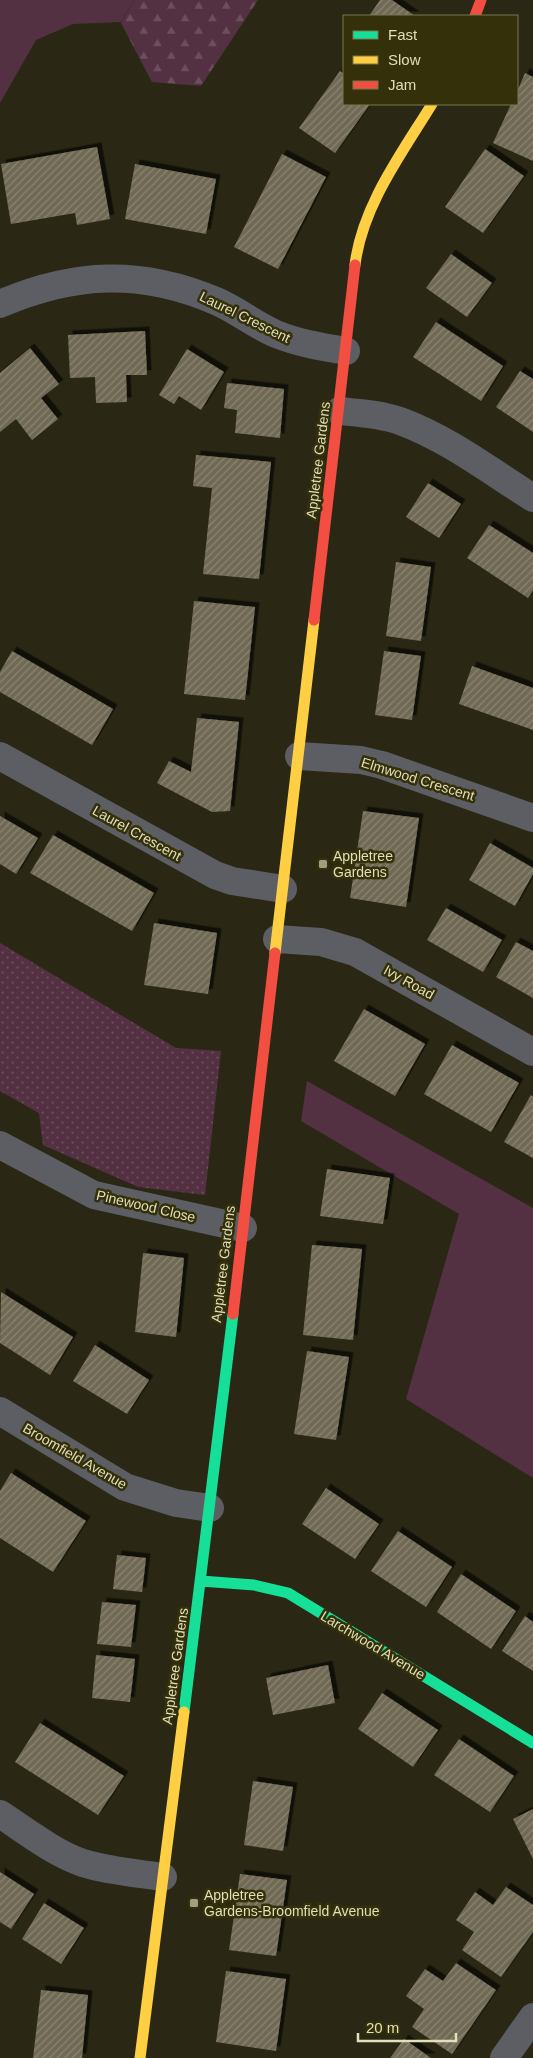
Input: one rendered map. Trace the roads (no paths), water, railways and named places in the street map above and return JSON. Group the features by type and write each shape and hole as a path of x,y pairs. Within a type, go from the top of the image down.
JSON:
{"street":[{"path":"475,15 481,0"},
{"name":"Appletree Gardens","path":"140,2058 210,1508 356,260 367,223 381,189 431,105"},
{"name":"Laurel Crescent","path":"0,304 54,284 94,277 159,282 218,301 274,333 293,340 346,351"},
{"path":"339,411 367,413 398,420 431,434 533,498"},
{"name":"Laurel Crescent","path":"0,756 215,875 232,881 283,890"},
{"name":"Elmwood Crescent","path":"299,756 361,760 382,765 533,818"},
{"name":"Ivy Road","path":"277,939 320,942 355,952 533,1052"},
{"name":"Pinewood Close","path":"0,1145 94,1195 243,1228"},
{"name":"Broomfield Avenue","path":"0,1411 126,1487 176,1503 210,1508"},
{"name":"Larchwood Avenue","path":"201,1581 254,1585 288,1594 533,1742"},
{"path":"0,1814 64,1854 82,1862 102,1868 163,1877"},
{"path":"504,2058 533,2017"}],"place":[{"name":"Appletree Gardens","path":"323,864"},
{"name":"Appletree Gardens-Broomfield Avenue","path":"194,1903"}]}
